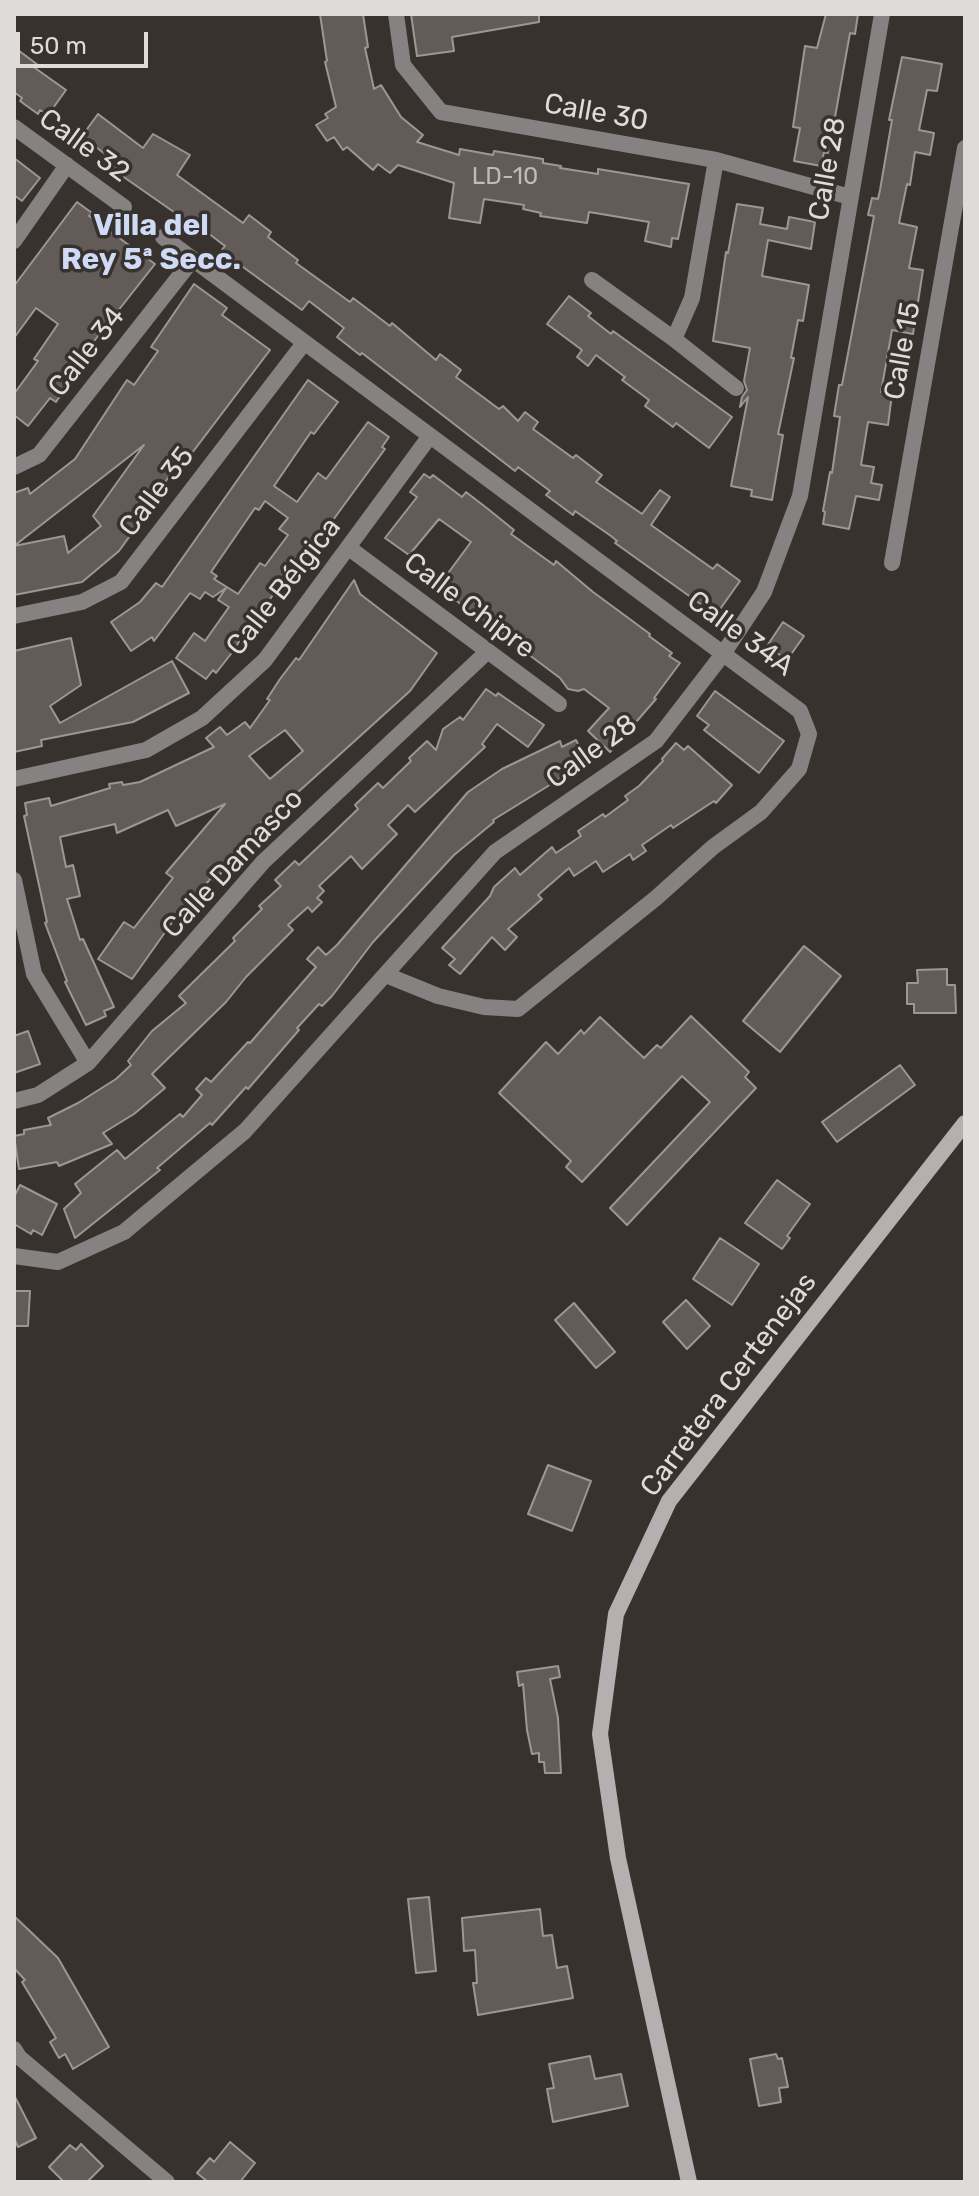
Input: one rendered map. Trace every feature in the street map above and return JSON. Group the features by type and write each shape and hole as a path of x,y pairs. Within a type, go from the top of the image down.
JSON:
{"main road":[{"name":"Carretera Certenejas","path":"689,2182 618,1858 600,1734 616,1614 669,1501 965,1123"}],"street":[{"name":"Calle 30","path":"396,14 403,65 441,112 716,160 850,197"},
{"name":"Calle 28","path":"14,1256 58,1262 124,1232 245,1131 495,852 656,741 723,654 764,592 800,496 882,14"},
{"name":"Calle 32","path":"14,127 124,207"},
{"name":"Calle 15","path":"892,563 965,148"},
{"path":"674,339 692,298 716,160"},
{"path":"14,241 67,165"},
{"name":"Calle 34A","path":"163,237 800,711 809,734 799,769 761,812 713,847 656,898 518,1009 484,1007 438,996 386,975"},
{"name":"Calle 34","path":"14,467 39,455 193,259"},
{"path":"592,280 736,388"},
{"name":"Calle 35","path":"14,616 82,602 121,582 304,343"},
{"name":"Calle Bélgica","path":"14,779 146,750 202,718 265,660 430,436"},
{"name":"Calle Chipre","path":"349,548 559,704"},
{"name":"Calle Damasco","path":"14,1101 38,1095 88,1063 263,862 487,652"},
{"path":"14,880 34,974 88,1063"},
{"path":"14,2049 19,2057 167,2182"}],"building":[{"path":"320,14 363,14 368,47 365,48 374,89 381,85 401,117 423,135 417,142 459,155 460,149 493,155 494,151 543,159 543,163 560,168 598,174 598,169 689,184 678,239 672,238 671,247 645,241 649,222 589,212 587,223 540,216 541,213 523,209 524,205 484,199 480,223 449,218 454,183 398,165 390,173 378,164 373,170 347,147 343,150 334,137 327,141 316,125 328,118 325,114 336,107 325,62"},
{"path":"411,14 539,14 539,22 452,37 454,51 417,56"},
{"path":"826,14 858,14 855,34 850,33 828,153 824,152 821,166 794,161 800,128 793,127 805,46 817,48"},
{"path":"14,47 38,65 35,68 66,90 48,115 40,110 38,114 20,101 22,98 14,92"},
{"path":"902,57 942,64 937,91 927,90 919,130 934,133 930,155 915,152 899,223 917,227 909,268 923,270 913,334 892,330 881,392 892,394 888,425 868,422 861,465 874,467 871,483 882,485 879,500 856,496 849,529 823,524 823,511 840,417 834,416 839,385 842,385 874,216 868,215 872,198 878,199 880,190 892,120 889,120"},
{"path":"98,114 143,148 153,134 190,155 177,175 243,223 249,215 271,232 268,237 298,260 296,263 350,302 353,298 390,326 392,323 436,360 440,354 461,370 456,377 499,409 503,406 518,421 525,412 538,422 533,429 602,475 596,482 642,514 660,490 670,497 651,525 713,569 717,564 740,581 718,612 708,605 706,608 575,511 573,515 546,495 550,491 518,467 515,471 362,353 360,355 337,337 344,328 309,301 302,310 221,251 225,246 196,224 194,226 105,164 110,158 82,136"},
{"path":"14,158 40,178 22,201 14,195"},
{"path":"77,202 92,213 89,216 155,264 91,345 93,347 56,402 50,398 28,426 14,415 14,394 38,361 34,359 58,324 36,308 14,338 14,286"},
{"path":"737,204 763,208 760,224 787,229 789,217 815,222 811,249 768,240 762,276 809,285 803,321 798,320 791,358 794,358 778,434 783,435 772,500 751,496 752,490 731,486 748,397 740,407 747,390 744,381 750,348 713,341 726,252"},
{"path":"194,284 227,308 222,315 270,350 189,457 185,454 163,485 169,490 148,517 145,515 119,551 82,582 14,595 14,546 14,493 28,488 30,494 75,459 127,380 134,385 158,351 151,347","holes":["144,445 93,516 101,526 68,553 64,536 14,546"]},
{"path":"569,296 611,334 613,331 732,417 709,448 676,423 673,427 645,406 649,400 596,355 588,366 577,357 582,350 547,324"},
{"path":"308,380 338,402 314,434 311,432 274,486 297,502 318,473 326,479 368,422 389,437 382,447 385,449 292,576 288,572 234,650 216,673 213,670 206,679 176,658 194,633 205,641 229,607 218,600 226,588 213,597 205,592 200,599 190,593 154,641 152,637 131,651 111,622 140,602 156,583 162,587","holes":["265,501 288,518 279,529 288,535 265,566 260,563 238,594 214,579 217,576 211,572 255,508 259,510"]},
{"path":"424,474 430,478 433,475 462,497 466,492 514,530 511,534 554,565 556,561 650,634 672,653 669,656 680,663 656,699 610,752 588,731 609,708 584,689 568,689 560,678 524,651 526,649 468,610 440,584 471,542 439,519 409,555 385,538 417,497 410,492"},
{"path":"354,580 360,594 437,653 410,691 276,812 274,809 232,855 228,861 230,863 214,881 211,878 193,900 190,897 132,979 98,959 124,922 134,928 173,878 166,873 225,804 176,826 168,810 117,833 115,824 60,837 66,867 73,865 80,896 67,899 80,940 83,939 114,1007 104,1011 106,1016 86,1025 65,982 45,923 24,816 27,815 25,803 49,798 51,806 110,788 109,784 140,782 214,747 206,738 220,727 227,735 245,722 250,728 270,700 267,699 280,679 296,658 299,660","holes":["285,730 303,751 270,779 249,756"]},
{"path":"783,622 804,636 787,660 767,646"},
{"path":"71,638 81,685 50,706 60,723 172,661 189,693 133,722 41,740 42,746 14,752 14,651"},
{"path":"486,689 496,696 498,693 544,725 528,747 497,724 482,744 485,747 415,812 408,805 388,825 397,834 362,869 351,856 319,886 324,891 317,898 322,902 312,912 308,907 288,925 293,930 226,1002 152,1074 165,1088 134,1114 103,1133 112,1144 59,1166 57,1162 19,1169 14,1136 24,1134 24,1130 51,1125 48,1118 116,1079 131,1065 128,1061 152,1031 186,1003 179,996 235,941 233,938 262,909 259,906 281,886 275,880 295,861 299,865 358,809 355,805 378,783 383,788 427,741 436,750 443,729 460,717 463,720"},
{"path":"715,691 784,741 759,773 704,730 709,725 697,716"},
{"path":"576,740 587,762 493,820 454,855 373,942 332,996 322,1006 319,1004 297,1028 299,1030 248,1089 246,1087 212,1125 210,1123 157,1168 160,1170 75,1238 64,1209 81,1193 75,1184 117,1150 125,1159 180,1114 183,1117 202,1095 196,1089 206,1078 211,1082 250,1043 316,967 307,959 318,947 326,955 337,945 468,792 502,769 560,741 562,747"},
{"path":"676,743 684,750 688,746 732,785 716,803 714,801 673,828 671,825 642,845 646,851 633,860 630,854 603,872 596,861 574,876 569,868 538,895 542,899 508,929 517,937 505,950 492,937 460,974 449,965 455,959 442,948 490,896 494,887 515,868 520,875 552,847 556,853 581,836 578,831 628,800 625,796 639,786"},
{"path":"804,946 841,976 780,1052 743,1021"},
{"path":"947,969 947,985 955,985 956,1013 914,1013 914,1004 907,1004 907,983 918,983 917,970"},
{"path":"691,1016 749,1072 745,1077 756,1088 627,1225 610,1208 710,1102 682,1076 582,1182 566,1167 571,1161 499,1093 546,1042 558,1054 581,1030 584,1034 600,1017 644,1058 657,1045 661,1048"},
{"path":"28,1031 40,1064 14,1073 14,1036"},
{"path":"900,1065 915,1085 837,1142 822,1122"},
{"path":"777,1180 810,1204 787,1236 790,1238 782,1249 745,1223"},
{"path":"20,1185 57,1204 42,1235 33,1230 31,1234 14,1224 14,1197"},
{"path":"720,1238 759,1264 732,1305 693,1279"},
{"path":"14,1291 30,1291 28,1326 14,1326"},
{"path":"686,1300 710,1326 687,1349 663,1322"},
{"path":"574,1303 615,1352 596,1368 555,1320"},
{"path":"548,1465 591,1481 572,1531 528,1514"},
{"path":"558,1666 560,1677 550,1679 558,1718 561,1773 545,1773 544,1762 539,1762 539,1753 532,1754 523,1684 519,1686 517,1672"},
{"path":"429,1897 436,1971 416,1973 408,1899"},
{"path":"540,1909 543,1936 552,1935 557,1968 567,1966 573,1998 478,2015 473,1983 477,1983 475,1950 464,1951 462,1918"},
{"path":"14,1916 58,1958 109,2047 73,2069 65,2054 59,2058 50,2042 56,2038 22,1982 25,1980 14,1968"},
{"path":"776,2054 778,2059 782,2058 788,2087 779,2088 781,2102 759,2106 750,2059"},
{"path":"590,2056 595,2079 621,2074 628,2106 553,2122 547,2089 554,2088 549,2064"},
{"path":"14,2095 36,2138 18,2147 14,2138"},
{"path":"230,2142 255,2163 240,2182 208,2182 197,2173 210,2158 214,2162"},
{"path":"81,2144 103,2166 87,2182 64,2182 49,2167 70,2145 76,2150"}],"district":[{"name":"Villa del Rey 5ª Secc.","path":"151,243"}]}
